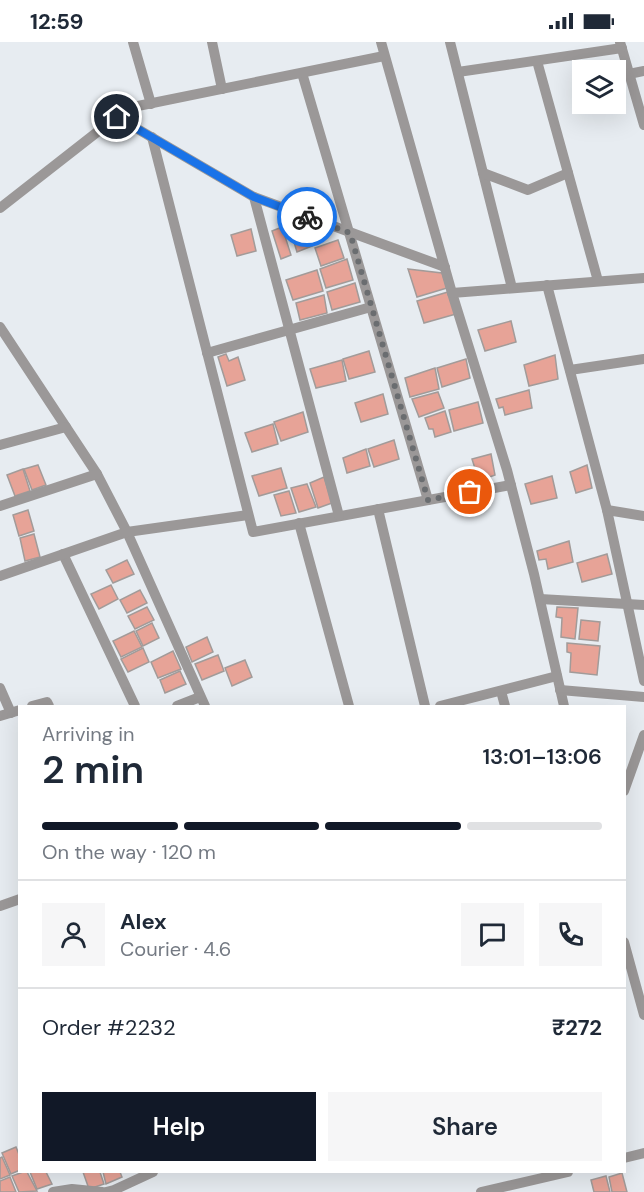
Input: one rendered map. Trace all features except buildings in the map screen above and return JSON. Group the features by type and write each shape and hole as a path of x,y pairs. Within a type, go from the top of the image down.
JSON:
{"street":[{"path":"134,42 151,104"},
{"path":"212,42 222,89"},
{"path":"381,42 452,293 511,485 564,705"},
{"path":"450,42 513,288"},
{"path":"458,72 537,61 621,45 644,125"},
{"path":"0,208 128,108 384,56"},
{"path":"537,61 598,281"},
{"path":"629,74 644,71"},
{"path":"302,73 428,500"},
{"path":"117,117 254,197 445,267"},
{"path":"152,137 253,532 511,485"},
{"path":"483,173 528,190 568,173"},
{"path":"254,197 339,516"},
{"path":"452,293 644,278"},
{"path":"547,285 607,510 644,681"},
{"path":"207,353 371,307"},
{"path":"0,327 97,474 127,532 203,702 184,705"},
{"path":"570,370 643,362"},
{"path":"0,445 66,427"},
{"path":"0,506 97,474"},
{"path":"378,509 425,705"},
{"path":"607,510 644,516"},
{"path":"0,576 127,532 248,515"},
{"path":"299,523 349,705"},
{"path":"63,554 135,705"},
{"path":"540,599 644,605"},
{"path":"445,705 557,676"},
{"path":"0,688 10,713"},
{"path":"560,690 644,697"},
{"path":"501,691 505,705"},
{"path":"626,784 644,735"},
{"path":"0,906 18,900"},
{"path":"626,949 644,1016"},
{"path":"626,1158 644,1154"},
{"path":"53,1192 72,1189 104,1192 114,1190 151,1173"},
{"path":"481,1192 564,1173"}],"way so far":[{"path":"307,217 350,233 428,500 470,492"}],"route":[{"path":"117,117 254,197 307,217"}]}
